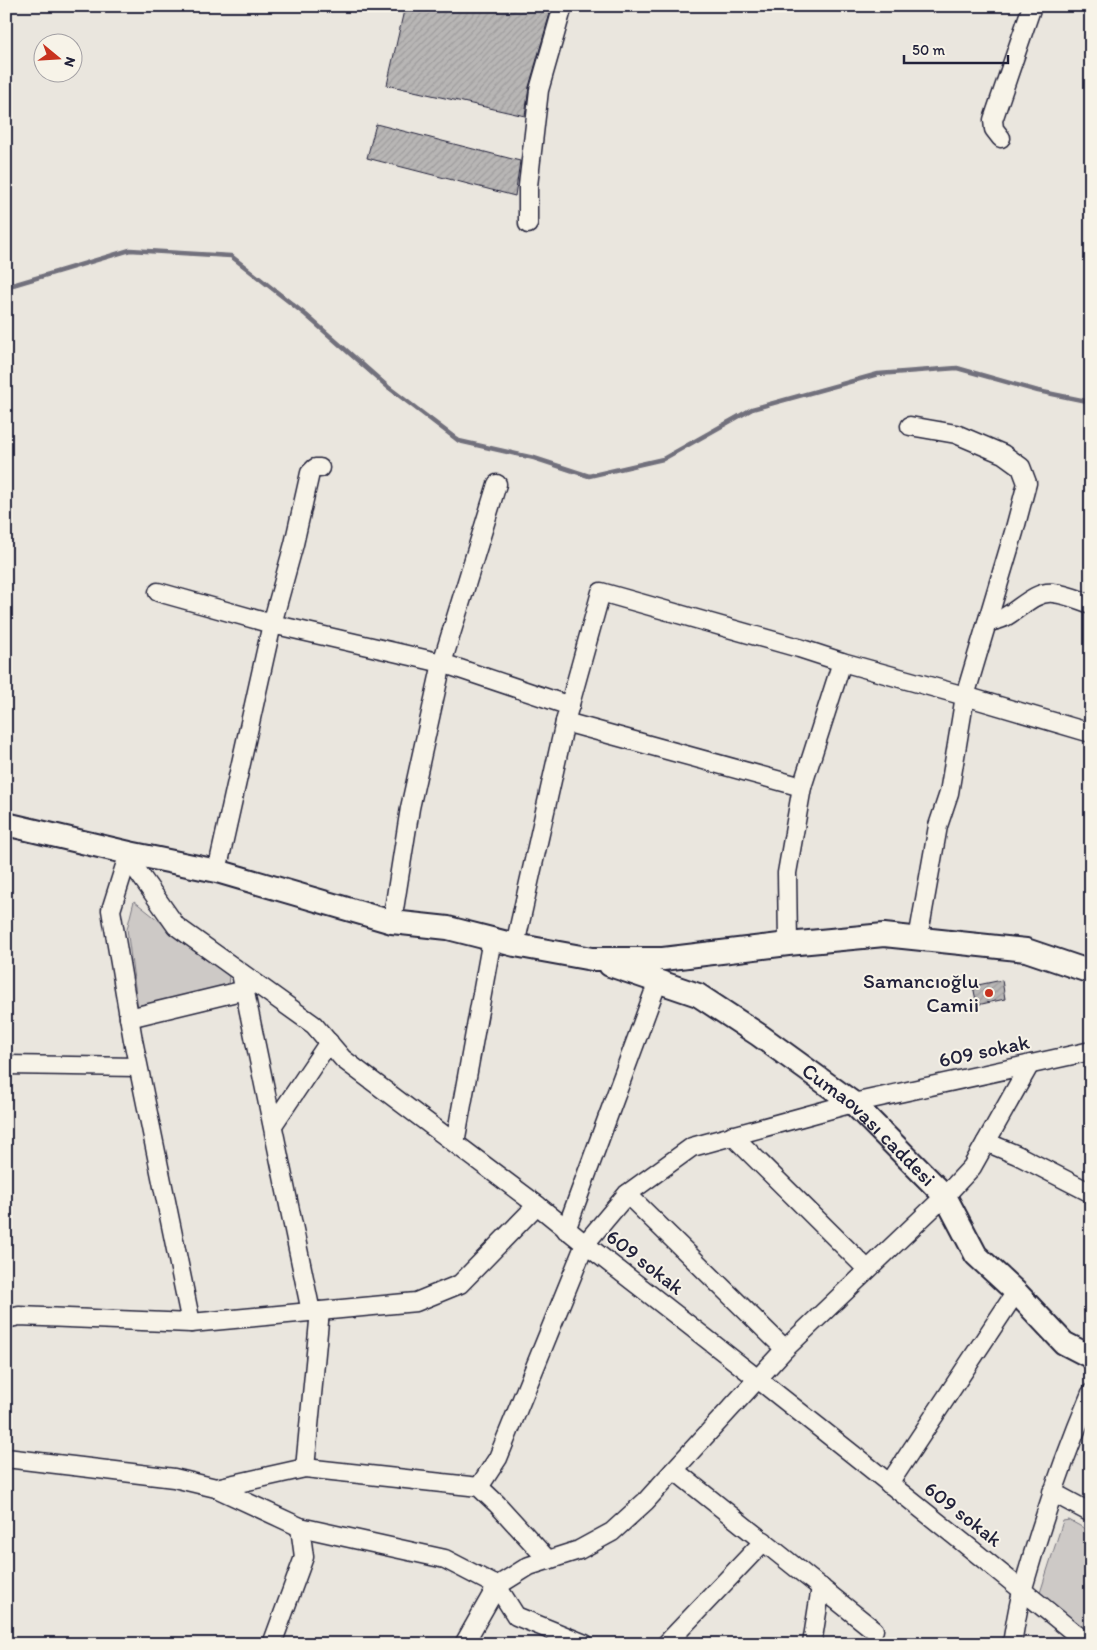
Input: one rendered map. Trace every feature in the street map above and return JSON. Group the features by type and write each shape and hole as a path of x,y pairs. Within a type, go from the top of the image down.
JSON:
{"main road":[{"path":"6,824 129,853 217,871 392,922 448,928 515,945 592,959 662,959 788,944 884,936 1026,950 1091,972"},
{"name":"Cumaovası caddesi","path":"592,959 698,996 759,1035 853,1103 945,1196 976,1255 1016,1292 1064,1343 1091,1357"}],"street":[{"path":"528,224 528,186 539,90 563,6"},
{"path":"1000,138 994,129 993,120 1032,6"},
{"path":"910,426 956,434 1003,454 1021,467 1026,483 1014,532 965,696 949,793 938,826 918,939"},
{"path":"217,871 272,624 294,544 310,473 315,468 320,468"},
{"path":"392,922 410,808 442,663 497,484"},
{"path":"158,592 272,624 442,663 568,714 802,787"},
{"path":"515,945 568,714 601,592 1091,733"},
{"path":"986,623 1005,617 1043,594 1061,594 1091,604"},
{"path":"788,944 787,873 802,787 842,662"},
{"path":"129,853 138,872 176,926 314,1026 343,1059 537,1204 585,1244 498,1458 479,1488"},
{"path":"129,853 112,910 138,1067 191,1323"},
{"path":"455,1143 492,939"},
{"path":"241,973 273,1125 316,1311 305,1468"},
{"path":"566,1230 658,981"},
{"path":"129,1018 245,990"},
{"path":"273,1125 328,1042"},
{"name":"609 sokak","path":"1088,1644 758,1378 585,1244 627,1194 692,1147 853,1103 1091,1051"},
{"path":"464,1644 497,1586 529,1566 579,1550 612,1532 674,1470 785,1349 945,1196 972,1167 1030,1064"},
{"path":"6,1065 138,1067"},
{"path":"732,1135 867,1269"},
{"path":"986,1142 1017,1155 1091,1193"},
{"path":"627,1194 785,1349"},
{"path":"6,1319 20,1316 191,1323 416,1302 460,1284 537,1204"},
{"path":"889,1484 1016,1292"},
{"path":"1012,1644 1023,1590 1052,1492 1091,1393"},
{"path":"6,1458 174,1478 216,1488 300,1527 445,1559 497,1586 516,1616 585,1644"},
{"path":"216,1488 305,1468 479,1488 497,1504 548,1560"},
{"path":"674,1470 874,1630"},
{"path":"1052,1492 1091,1513"},
{"path":"272,1644 304,1557 300,1527"},
{"path":"666,1644 764,1541"},
{"path":"812,1644 821,1588"}],"shaded area":[{"path":"134,901 229,976 228,985 138,1008 127,929"},
{"path":"1069,1520 1091,1532 1091,1639 1039,1596 1063,1521"}],"building":[{"path":"405,6 552,6 529,87 525,116 387,85"},
{"path":"376,124 520,161 515,196 367,158"},
{"name":"Samancıoğlu Camii","path":"1002,980 1005,999 977,1005 973,986"}],"waterway":[{"path":"6,287 130,250 231,256 306,315 388,387 459,441 534,458 589,476 663,459 752,409 878,374 957,368 1038,391 1091,402"}],"place":[{"name":"Samancıoğlu Camii","path":"989,993"}]}
